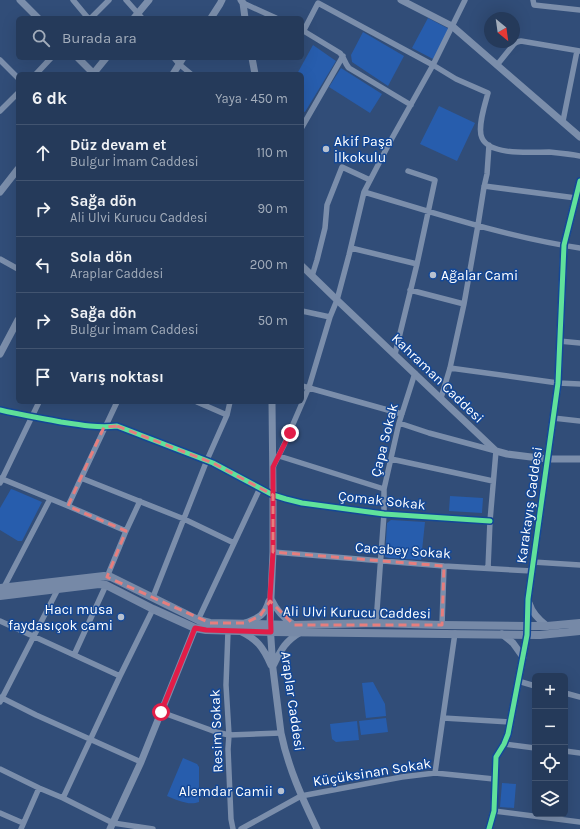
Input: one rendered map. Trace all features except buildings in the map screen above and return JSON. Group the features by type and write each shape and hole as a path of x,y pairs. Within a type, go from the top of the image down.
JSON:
{"main road":[{"name":"Ali Ulvi Kurucu Caddesi","path":"2,588 104,576 106,580 153,609 196,624 210,622 246,623 302,632 502,634 527,631 547,626 580,623"},
{"name":"Ali Ulvi Kurucu Caddesi","path":"0,596 100,584 111,577 153,597 206,630 239,631 294,625 376,623 527,631 540,635 580,631"}],"street":[{"path":"20,0 36,16"},
{"path":"73,0 88,16"},
{"path":"92,16 109,0"},
{"path":"126,0 138,16 149,0"},
{"path":"212,16 222,1 228,0"},
{"path":"401,0 452,26 484,52 580,137"},
{"path":"304,400 309,388 330,317 337,300 364,192 433,65 465,0"},
{"path":"533,0 534,5 580,10"},
{"path":"241,1 245,16"},
{"path":"241,1 272,16"},
{"path":"304,28 318,3 456,79 488,93 481,120 481,137 485,143 492,147 509,151 550,152 580,156"},
{"path":"304,31 340,53 349,68 411,105"},
{"path":"497,65 514,44 521,41 578,51 563,121"},
{"path":"304,124 343,56"},
{"path":"0,60 16,76"},
{"path":"38,72 50,60"},
{"path":"80,60 92,72"},
{"path":"96,72 104,60"},
{"path":"174,72 178,60 189,72"},
{"path":"252,60 255,72"},
{"path":"0,111 16,94"},
{"path":"441,398 450,368 464,304 487,174 489,145"},
{"path":"312,276 325,228 327,205 342,167 370,180"},
{"path":"395,354 417,264 435,180 408,171"},
{"path":"0,192 16,172"},
{"name":"Karakayış Caddesi","path":"489,829 494,811 496,757 508,734 527,631 528,599 558,383 564,245 580,181"},
{"path":"484,186 576,198"},
{"path":"364,192 478,226 580,248"},
{"path":"351,248 417,264"},
{"path":"0,259 16,268"},
{"name":"Kahraman Caddesi","path":"304,268 496,451"},
{"path":"410,290 464,304"},
{"path":"304,311 330,317"},
{"path":"0,354 15,333"},
{"path":"560,341 580,343"},
{"path":"450,368 558,383 580,384"},
{"name":"Çapa Sokak","path":"376,623 384,514 384,489 399,424 415,374"},
{"path":"304,387 402,414"},
{"path":"38,404 1,480 68,506 126,531"},
{"path":"68,506 116,404"},
{"path":"201,404 226,415"},
{"path":"153,597 229,404"},
{"name":"Araplar Caddesi","path":"272,404 274,494 273,552 270,597 273,668 281,733 288,760 301,796 317,829"},
{"path":"273,467 302,404"},
{"name":"Çomak Sokak","path":"0,410 32,417 84,425 104,427 117,426 207,460 260,488 286,499 302,503 384,514 490,521"},
{"path":"553,418 580,421"},
{"path":"399,424 507,454 547,459 580,459"},
{"path":"488,568 490,521 496,451"},
{"path":"278,456 384,489"},
{"path":"391,459 493,481"},
{"path":"81,478 184,519 234,544"},
{"path":"112,826 161,712 196,624 260,488"},
{"path":"2,588 50,499"},
{"path":"74,655 140,501"},
{"name":"Cacabey Sokak","path":"273,552 444,566 532,570"},
{"path":"533,562 580,565"},
{"path":"442,626 444,566"},
{"path":"58,589 1,699 140,762"},
{"path":"246,623 265,612 270,597"},
{"path":"270,597 274,606 288,621 294,625"},
{"path":"528,599 535,614 547,626"},
{"path":"63,798 153,609"},
{"path":"0,621 120,676"},
{"name":"Resim Sokak","path":"228,631 226,685 231,819 233,829"},
{"path":"239,631 250,636 261,646 273,668"},
{"path":"273,668 281,649 295,635 302,632"},
{"path":"435,773 455,634"},
{"path":"502,634 513,643 523,657"},
{"path":"518,681 532,685"},
{"path":"568,695 580,697"},
{"path":"161,712 216,732 229,735 281,733"},
{"path":"443,718 510,722"},
{"path":"504,744 532,748"},
{"path":"568,751 580,753"},
{"path":"0,769 63,798 112,826 153,829"},
{"name":"Küçüksinan Sokak","path":"241,829 301,796 402,777 435,773 494,779"},
{"path":"21,829 39,788"},
{"path":"494,811 580,822"},
{"path":"0,813 23,823"}],"highlighted area":[{"path":"117,426 213,463 273,495 273,552 444,566 442,625 294,625 270,601 260,616 245,623 210,623 107,577 126,531 68,506 104,427"}],"shaded area":[{"path":"428,18 449,29 433,59 412,48"},
{"path":"363,32 404,56 388,86 352,62 351,55"},
{"path":"313,45 336,61 305,112 304,72 298,72"},
{"path":"341,68 382,94 370,113 329,87"},
{"path":"439,106 475,123 457,161 420,144"},
{"path":"11,489 42,502 22,541 18,541 0,530 0,508"},
{"path":"450,496 483,498 482,513 449,511"},
{"path":"391,520 425,522 421,560 385,557 387,523"},
{"path":"373,682 385,704 386,716 366,718 362,683"},
{"path":"386,718 388,732 361,735 359,721"},
{"path":"357,721 359,740 336,742 332,739 330,724"},
{"path":"183,758 197,764 199,767 199,802 187,803 167,796"},
{"path":"502,783 516,784 514,808 500,807"}],"cycle path":[{"path":"489,829 494,811 496,757 508,734 527,635 528,599 558,383 564,245 580,181"},
{"path":"0,410 75,424 110,427 117,426 213,463 273,495 302,503 384,514 490,521"}],"place":[{"name":"Akif Paşa İlkokulu","path":"326,149"},
{"name":"Ağalar Cami","path":"433,275"},
{"name":"Hacı musa faydasıçok cami","path":"121,617"},
{"name":"Alemdar Camii","path":"281,791"}],"route":[{"path":"161,712 195,628 206,630 271,632 270,597 273,552 273,467 290,433"}]}
